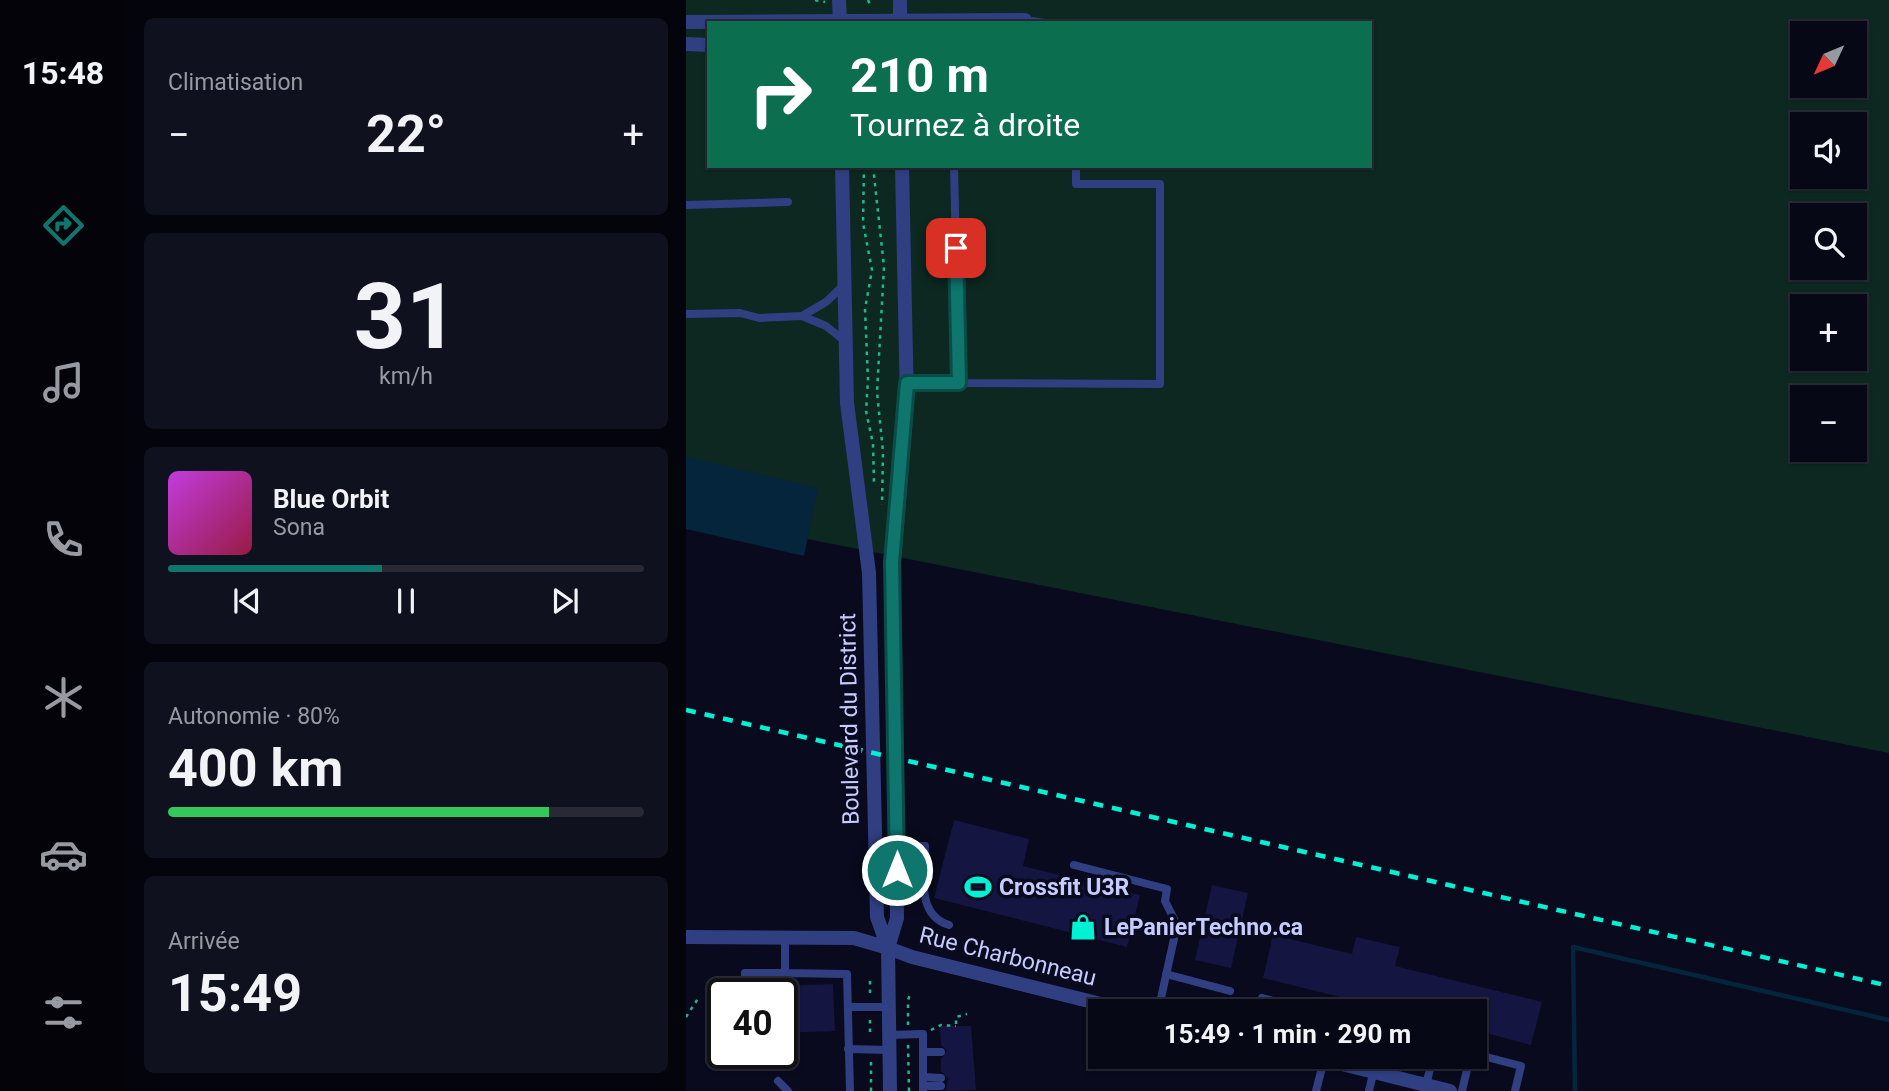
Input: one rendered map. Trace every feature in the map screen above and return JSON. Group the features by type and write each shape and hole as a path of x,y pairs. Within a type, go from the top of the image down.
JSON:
{"street":[{"path":"839,0 839,21 871,14 896,21"},
{"path":"900,0 900,21"},
{"path":"962,21 1025,20"},
{"path":"686,22 707,22"},
{"path":"686,44 707,45"},
{"name":"Boulevard du District","path":"842,168 848,418 869,573 877,917 888,948"},
{"name":"Boulevard du District","path":"888,948 897,924 892,562 907,383 902,168"},
{"path":"686,936 860,939 888,948"},
{"name":"Rue Charbonneau","path":"890,1091 888,948 912,957 1088,1001"},
{"path":"1362,1069 1422,1087 1450,1091"}],"lane":[{"path":"1025,20 1032,21"},
{"path":"954,168 959,383"},
{"path":"907,383 1160,384 1160,184 1076,184 1076,168"},
{"path":"686,205 788,202"},
{"path":"802,316 822,305 845,284"},
{"path":"686,314 740,313 759,318 802,316 826,326 846,342"},
{"path":"897,846 925,846 925,902 935,919 949,925"},
{"path":"1073,864 1167,889 1165,901 1177,925 1161,999"},
{"path":"785,936 785,973"},
{"path":"745,978 745,973 847,974 850,1091"},
{"path":"1166,974 1230,991"},
{"path":"848,1007 889,1007"},
{"path":"848,1049 923,1034 923,1085 941,1082"},
{"path":"923,1052 941,1052"},
{"path":"1487,1057 1521,1066 1515,1091"},
{"path":"1316,1091 1318,1069"},
{"path":"1369,1091 1375,1069"},
{"path":"1422,1087 1429,1069"},
{"path":"1462,1091 1468,1069"},
{"path":"778,1081 788,1091"}],"path":[{"path":"867,0 871,14"},
{"path":"871,14 873,0"},
{"path":"864,168 863,223 872,270 865,309 869,380 866,406 873,444 874,490"},
{"path":"873,168 884,267 877,393 885,510"},
{"path":"875,505 883,505"},
{"path":"870,981 870,993"},
{"path":"908,1024 908,1000 911,992"},
{"path":"686,1017 698,997"},
{"path":"941,1025 956,1025 956,1017 964,1014 962,1006"},
{"path":"870,1024 870,1040"},
{"path":"908,1046 909,1091"},
{"path":"870,1059 871,1091"}],"green space":[{"path":"686,0 1889,0 1889,753 686,515"}],"water":[{"path":"686,457 818,488 804,556 686,529"}],"building":[{"path":"954,820 1029,839 1023,866 1140,895 1127,947 934,898"},
{"path":"1212,885 1248,893 1231,968 1195,960"},
{"path":"1273,935 1352,954 1356,937 1400,947 1395,966 1542,1002 1531,1045 1487,1033 1487,999 1348,999 1263,978"},
{"path":"833,984 835,1031 798,1032 798,985"},
{"path":"940,1026 971,1026 976,1090 946,1091 948,1078 941,1071 941,1059 947,1051 941,1045"}],"waterway":[{"path":"1575,1091 1573,947 1889,1020"}],"railway":[{"path":"686,710 1889,986"}],"place":[{"name":"Crossfit U3R","path":"978,887"},
{"name":"LePanierTechno.ca","path":"1083,927"}],"route":[{"path":"897,870 892,562 906,423 907,383 959,383 956,248"}]}
